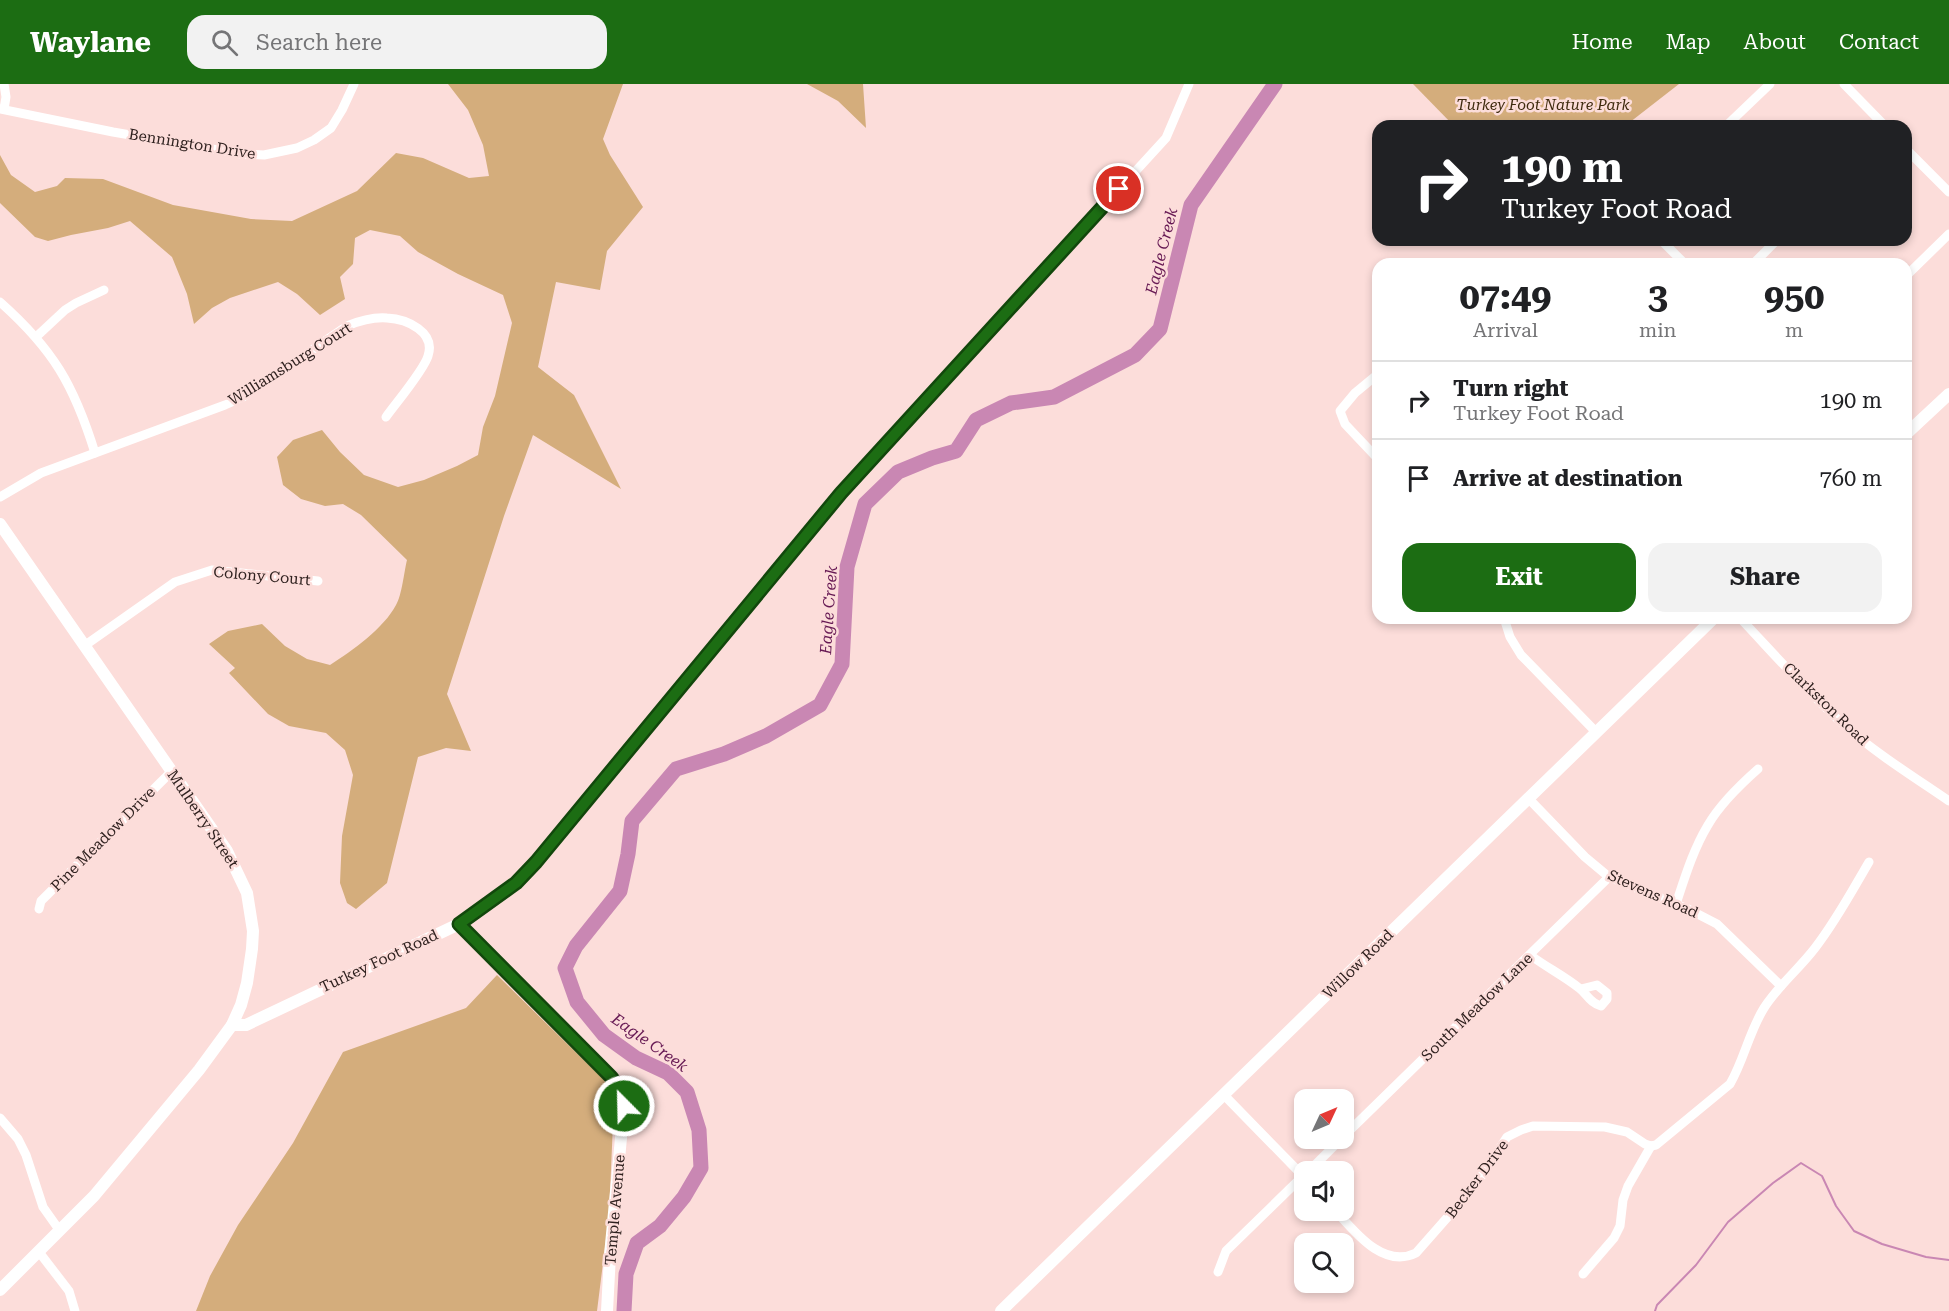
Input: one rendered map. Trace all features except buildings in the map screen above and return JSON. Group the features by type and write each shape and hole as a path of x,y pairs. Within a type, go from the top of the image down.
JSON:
{"street":[{"path":"2,109 6,97 4,84"},
{"name":"Bennington Drive","path":"2,109 113,132 241,154 264,155 297,148 331,128 354,84"},
{"name":"Turkey Foot Road","path":"232,1025 246,1025 459,924 516,883 536,862 841,493 1166,138 1189,84"},
{"path":"1732,120 1770,84"},
{"path":"1844,84 1878,120"},
{"path":"1912,155 1949,192"},
{"path":"1912,270 1949,234"},
{"path":"1668,246 1679,258"},
{"path":"1759,258 1771,246"},
{"path":"36,337 65,310 104,290"},
{"path":"0,302 36,337 57,363 69,385 95,453"},
{"name":"Williamsburg Court","path":"0,497 41,473 243,397 346,326 367,320 387,318 407,322 418,328 425,334 431,346 428,359 386,417"},
{"path":"1372,379 1355,393 1340,411 1345,424 1372,453"},
{"path":"1912,428 1949,393"},
{"name":"Mulberry Street","path":"0,524 227,851 247,892 253,931 250,968 241,1005 232,1025 199,1070 94,1196 0,1290"},
{"name":"Colony Court","path":"84,646 175,582 212,570 318,581"},
{"path":"1506,624 1510,637 1521,655 1596,732"},
{"name":"Willow Road","path":"1001,1311 1708,624"},
{"name":"Clarkston Road","path":"1746,624 1847,727 1874,750 1949,801"},
{"path":"1676,904 1696,848 1709,824 1743,782 1758,769"},
{"name":"Pine Meadow Drive","path":"39,909 41,901 171,772"},
{"name":"Stevens Road","path":"1529,799 1585,857 1609,877 1676,904 1717,924 1781,986"},
{"path":"1583,1275 1614,1238 1620,1226 1623,1200 1648,1145 1670,1135 1730,1084 1738,1070 1744,1048 1764,1008 1832,925 1869,862"},
{"name":"South Meadow Lane","path":"1354,1126 1609,877"},
{"name":"Temple Avenue","path":"459,924 611,1077 620,1089 624,1106 607,1311"},
{"path":"1530,955 1581,989"},
{"path":"1223,1094 1294,1164"},
{"path":"0,1118 18,1139 26,1155 43,1207 60,1231"},
{"name":"Becker Drive","path":"1345,1221 1371,1246 1391,1256 1409,1256 1416,1253 1463,1202 1508,1137 1521,1130 1533,1126 1605,1127 1627,1132 1648,1145"},
{"name":"South Meadow Lane","path":"1319,1161 1331,1149"},
{"name":"South Meadow Lane","path":"1218,1272 1226,1251 1294,1186"},
{"path":"39,1252 69,1291 75,1311"}],"green space":[{"path":"448,84 623,84 603,139 610,155 643,207 607,251 600,290 556,282 538,367 574,395 621,489 533,435 504,516 447,694 471,751 446,748 418,757 387,883 356,909 347,903 340,883 342,836 353,775 345,750 326,733 289,726 268,714 229,673 235,668 209,644 228,631 262,624 285,646 307,659 330,665 357,646 391,614 398,601 407,560 361,515 343,504 325,506 301,499 283,485 277,457 293,440 322,430 340,452 364,475 398,487 424,480 478,455 483,427 495,396 512,323 503,295 418,252 400,236 370,230 355,238 353,264 340,277 345,299 320,315 297,294 278,282 230,298 212,308 194,324 187,294 172,257 130,221 48,241 35,237 0,203 0,155 11,175 35,192 57,186 65,178 103,179 173,205 251,219 292,221 357,191 396,153 423,158 469,178 489,176 483,145 468,110"},
{"path":"807,84 863,84 866,128 838,101"},
{"name":"Turkey Foot Nature Park","path":"1413,84 1679,84 1633,120 1448,120"},
{"path":"497,975 605,1081 614,1101 609,1215 597,1311 196,1311 210,1276 238,1225 293,1143 343,1052 466,1008"}],"waterway":[{"name":"Eagle Creek","path":"624,1311 626,1274 637,1243 660,1226 684,1197 701,1168 699,1130 687,1092 668,1073 636,1058 604,1035 577,1002 565,968 576,946 620,891 632,821 676,769 724,754 766,736 820,705 842,664 847,567 865,504 898,472 956,451 976,420 1011,403 1054,397 1135,355 1160,329 1191,205 1275,84"},
{"path":"1655,1311 1657,1305 1696,1265 1728,1222 1773,1183 1801,1163 1822,1176 1836,1206 1854,1231 1882,1244 1926,1257 1949,1260"}],"route":[{"path":"624,1106 620,1089 611,1077 459,924 516,883 536,862 841,493 1119,189"}]}
